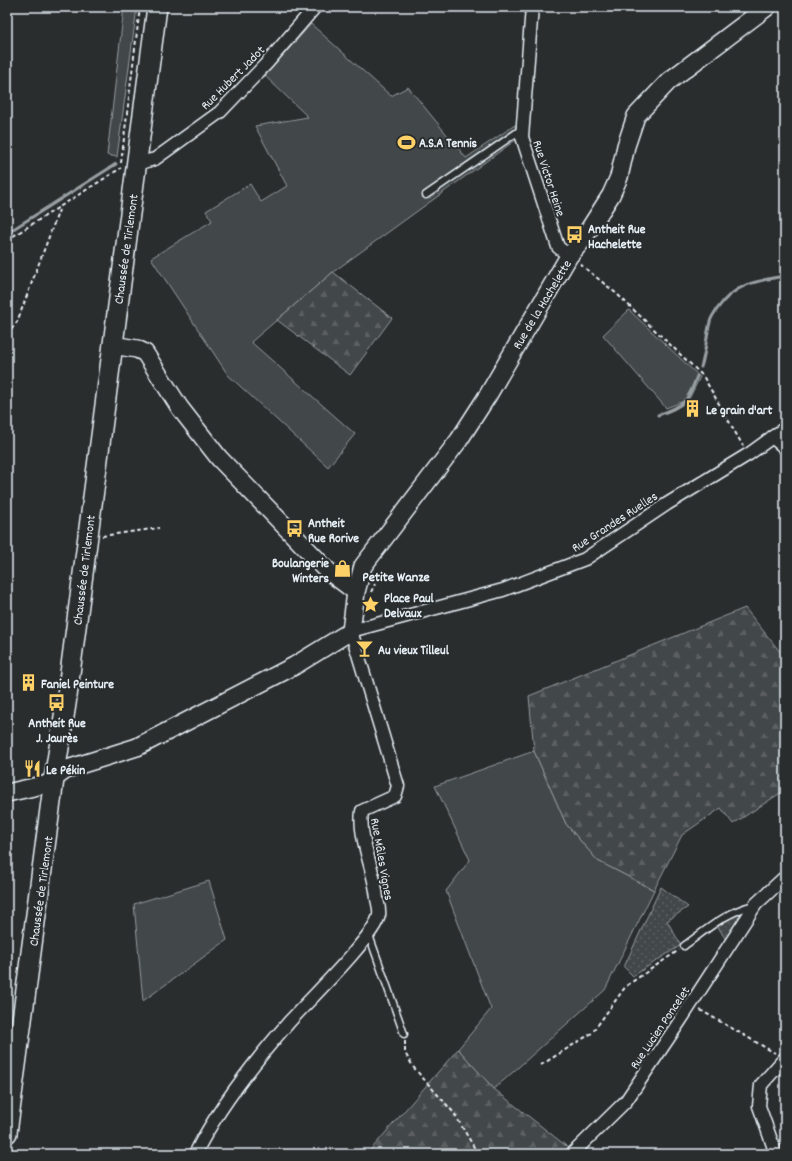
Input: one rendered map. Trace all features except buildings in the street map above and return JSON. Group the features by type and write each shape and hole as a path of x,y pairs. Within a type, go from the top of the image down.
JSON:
{"main road":[{"name":"Chaussée de Tirlemont","path":"7,1133 54,779 66,704 112,345 129,166 157,7"}],"street":[{"name":"Rue Hubert Jadot","path":"129,166 155,159 220,112 267,63 315,7"},
{"name":"Rue Victor Heine","path":"532,7 522,137 558,247 569,256"},
{"name":"Rue de la Hachelette","path":"351,631 363,593 363,566 459,440 488,395 569,256 581,242 612,195 619,177 626,146 636,116 669,81 767,7"},
{"path":"112,345 137,349 145,353 180,408 219,458 328,571 363,593"},
{"name":"Rue Grandes Ruelles","path":"351,631 503,590 585,559 667,504 749,454 785,428"},
{"path":"772,437 785,448"},
{"path":"7,792 47,784 67,770 137,747 294,666 351,631"},
{"name":"Rue Mâles Vignes","path":"195,1154 210,1124 233,1092 289,1022 369,935 379,915 376,884 360,822 362,811 395,796 398,786 351,631"},
{"name":"Rue Lucien Poncelet","path":"572,1154 626,1101 691,1005 756,904 785,877"},
{"path":"785,1058 761,1085 759,1106 777,1154 785,1150"}],"lane":[{"path":"426,195 522,128"},
{"name":"Rue Lucien Poncelet","path":"684,946 726,916 742,908 756,904"},
{"path":"369,935 404,1034"}],"path":[{"path":"7,240 129,166 140,7"},
{"path":"7,335 17,322 60,208"},
{"path":"569,256 617,294 703,376 749,454"},
{"path":"87,538 159,528"},
{"path":"363,593 375,584"},
{"path":"541,1065 592,1033 626,986 684,946"},
{"path":"691,1005 785,1058"},
{"path":"404,1034 405,1053 414,1068 454,1113 478,1154"}],"green space":[{"path":"124,7 137,7 117,157 107,155"},
{"path":"311,24 391,96 408,87 466,158 515,125 517,139 333,272 251,342 355,434 328,467 228,375 151,258 212,221 206,211 250,184 261,202 287,186 255,126 308,117 265,76"},
{"path":"333,272 392,318 350,375 277,320"},
{"path":"629,310 700,377 689,399 666,408 603,335"},
{"path":"745,608 785,658 785,790 733,824 721,808 682,835 654,890 598,861 566,824 534,751 529,696"},
{"path":"534,751 566,824 598,861 654,890 605,990 494,1089 458,1049 491,1009 446,891 470,860 435,786"},
{"path":"209,881 227,940 143,1001 134,904"},
{"path":"661,887 688,907 667,921 681,945 633,976 624,967"},
{"path":"737,913 742,915 726,940 717,925"},
{"path":"458,1049 494,1089 570,1149 564,1154 367,1154"}],"waterway":[{"path":"7,233 116,164"},
{"path":"701,367 711,320 714,313 725,300 732,293 747,284 785,276"},
{"path":"658,415 674,409 684,402 691,392 697,376"}],"place":[{"name":"A.S.A Tennis","path":"406,142"},
{"name":"Antheit Rue Hachelette","path":"575,235"},
{"name":"Le grain d'art","path":"693,409"},
{"name":"Antheit Rue Rorive","path":"295,529"},
{"name":"Boulangerie Winters","path":"342,569"},
{"name":"Place Paul Delvaux","path":"371,604"},
{"name":"Au vieux Tilleul","path":"365,649"},
{"name":"Faniel Peinture","path":"28,683"},
{"name":"Antheit Rue J. Jaurès","path":"57,703"},
{"name":"Le Pékin","path":"33,769"}],"district":[{"name":"Petite Wanze","path":"396,576"}]}
